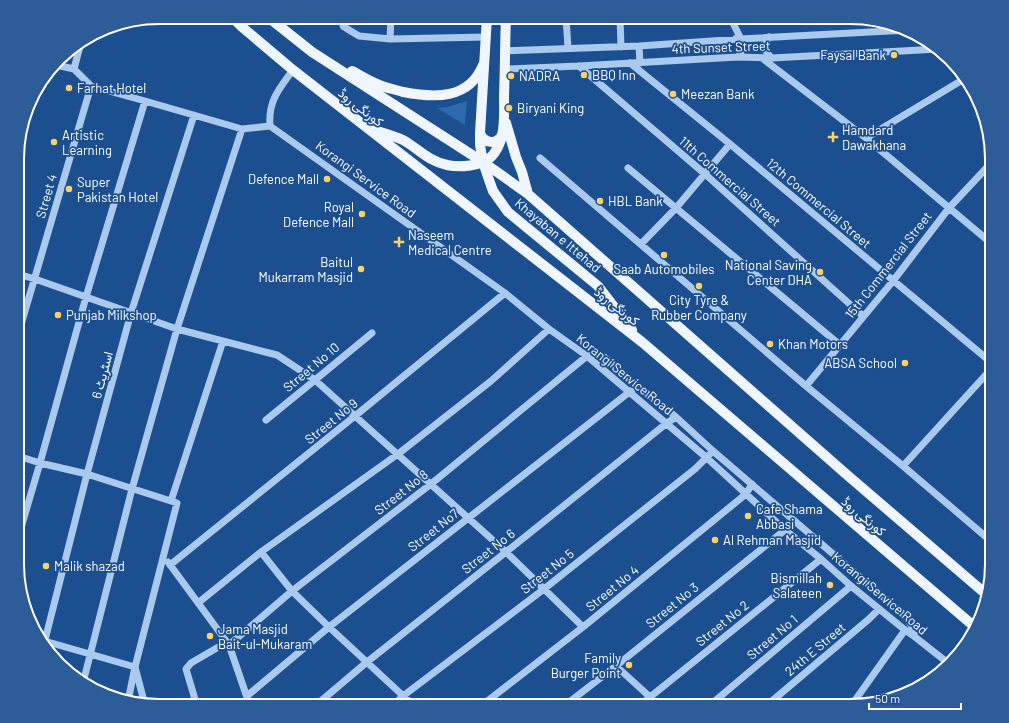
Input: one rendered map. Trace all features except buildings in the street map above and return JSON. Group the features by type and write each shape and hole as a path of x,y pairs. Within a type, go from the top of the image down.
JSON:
{"main road":[{"name":"کورنگی روڈ","path":"239,24 293,70 642,342 971,624"},
{"name":"کورنگی روڈ","path":"277,24 312,52 483,162 528,194 846,474 982,591"},
{"name":"Khayaban e Ittehad","path":"487,24 480,145 483,162 493,191 508,212 598,286 642,342"},
{"path":"367,128 402,140 435,162 448,166 463,167 483,162 491,157 498,146 502,135 504,117 506,24"},
{"path":"312,52 385,87 428,96 444,95 461,90 470,84 480,73 485,59"},
{"path":"504,117 528,194"},
{"path":"480,133 484,140 490,142 498,141 502,135"}],"street":[{"path":"344,24 344,26 358,36 390,39 486,37"},
{"path":"390,39 391,24"},
{"path":"566,24 568,48"},
{"path":"620,24 621,46"},
{"path":"733,24 742,47 741,53 738,57"},
{"name":"4th Sunset Street","path":"504,51 639,46 884,29"},
{"path":"769,37 764,48 772,58"},
{"path":"639,46 640,63"},
{"name":"4th Sunset Street","path":"505,69 738,57 772,58 929,50"},
{"path":"74,69 79,51"},
{"path":"762,57 866,138 985,238"},
{"name":"12th Commercial Street","path":"630,63 730,144 985,358"},
{"path":"62,66 74,69 91,86 145,100 242,129 270,126 269,116 274,97 293,70"},
{"name":"11th Commercial Street","path":"579,66 705,174 863,316"},
{"path":"866,138 960,81"},
{"name":"Street 4","path":"24,314 91,86"},
{"path":"24,518 86,297 145,100"},
{"name":"اسٹریٹ 6","path":"45,636 131,313 194,115"},
{"name":"Korangi Service Road","path":"270,126 505,293 549,329 587,356 707,458 785,530 879,609 944,660"},
{"path":"85,676 132,489 177,329 242,129"},
{"path":"641,244 676,208 730,144"},
{"path":"540,158 806,386 985,535"},
{"path":"628,168 840,345"},
{"name":"15th Commercial Street","path":"806,386 893,281 949,208 985,169"},
{"path":"24,276 177,329 277,355 316,380 506,552 583,627"},
{"name":"Street No 9","path":"170,565 505,293"},
{"path":"198,603 261,552 398,454 491,381 549,329"},
{"name":"Street No 10","path":"266,420 372,332"},
{"path":"171,501 223,341"},
{"path":"587,356 595,354 604,356 636,385 676,417 713,451 904,615 912,625 915,637"},
{"name":"Street No 8","path":"195,699 186,669 191,663 228,643 292,591 431,484 587,356"},
{"path":"903,466 985,376"},
{"name":"Street No7","path":"247,696 329,627 630,392 636,385"},
{"name":"Street No 6","path":"323,699 367,662 676,417"},
{"name":"Street No 5","path":"400,699 544,589 696,469 713,451"},
{"path":"24,458 87,474 177,503 129,695"},
{"name":"Street No 4","path":"490,699 583,627 746,494 752,484"},
{"name":"Street No 3","path":"573,699 785,530 794,521"},
{"path":"261,552 292,591 406,699"},
{"path":"164,555 228,643 248,699"},
{"name":"Street No 2","path":"648,699 821,559"},
{"name":"Street No 1","path":"717,699 851,586"},
{"name":"24th E Street","path":"774,699 879,609"},
{"path":"856,699 905,630"},
{"path":"51,644 135,667"},
{"path":"616,666 650,697"},
{"path":"135,667 143,698"}],"shaded area":[{"path":"467,101 465,125 437,108 447,107"}],"place":[{"name":"Faysal Bank","path":"894,55"},
{"name":"BBQ Inn","path":"584,75"},
{"name":"NADRA","path":"511,76"},
{"name":"Farhat Hotel","path":"69,88"},
{"name":"Meezan Bank","path":"673,94"},
{"name":"Biryani King","path":"509,108"},
{"name":"Hamdard Dawakhana","path":"833,137"},
{"name":"Artistic Learning","path":"54,142"},
{"name":"Defence Mall","path":"327,179"},
{"name":"Super Pakistan Hotel","path":"69,189"},
{"name":"HBL Bank","path":"600,201"},
{"name":"Royal Defence Mall","path":"362,214"},
{"name":"Naseem Medical Centre","path":"399,242"},
{"name":"Saab Automobiles","path":"664,255"},
{"name":"Baitul Mukarram Masjid","path":"361,269"},
{"name":"National Saving Center DHA","path":"820,272"},
{"name":"City Tyre & Rubber Company","path":"699,286"},
{"name":"Punjab Milkshop","path":"58,315"},
{"name":"Khan Motors","path":"770,344"},
{"name":"ABSA School","path":"905,363"},
{"name":"Cafe Shama Abbasi","path":"748,516"},
{"name":"Al Rehman Masjid","path":"715,540"},
{"name":"Malik shazad","path":"46,566"},
{"name":"Bismillah Salateen","path":"830,585"},
{"name":"Jama Masjid Bait-ul-Mukaram","path":"210,636"},
{"name":"Family Burger Point","path":"629,665"}]}
